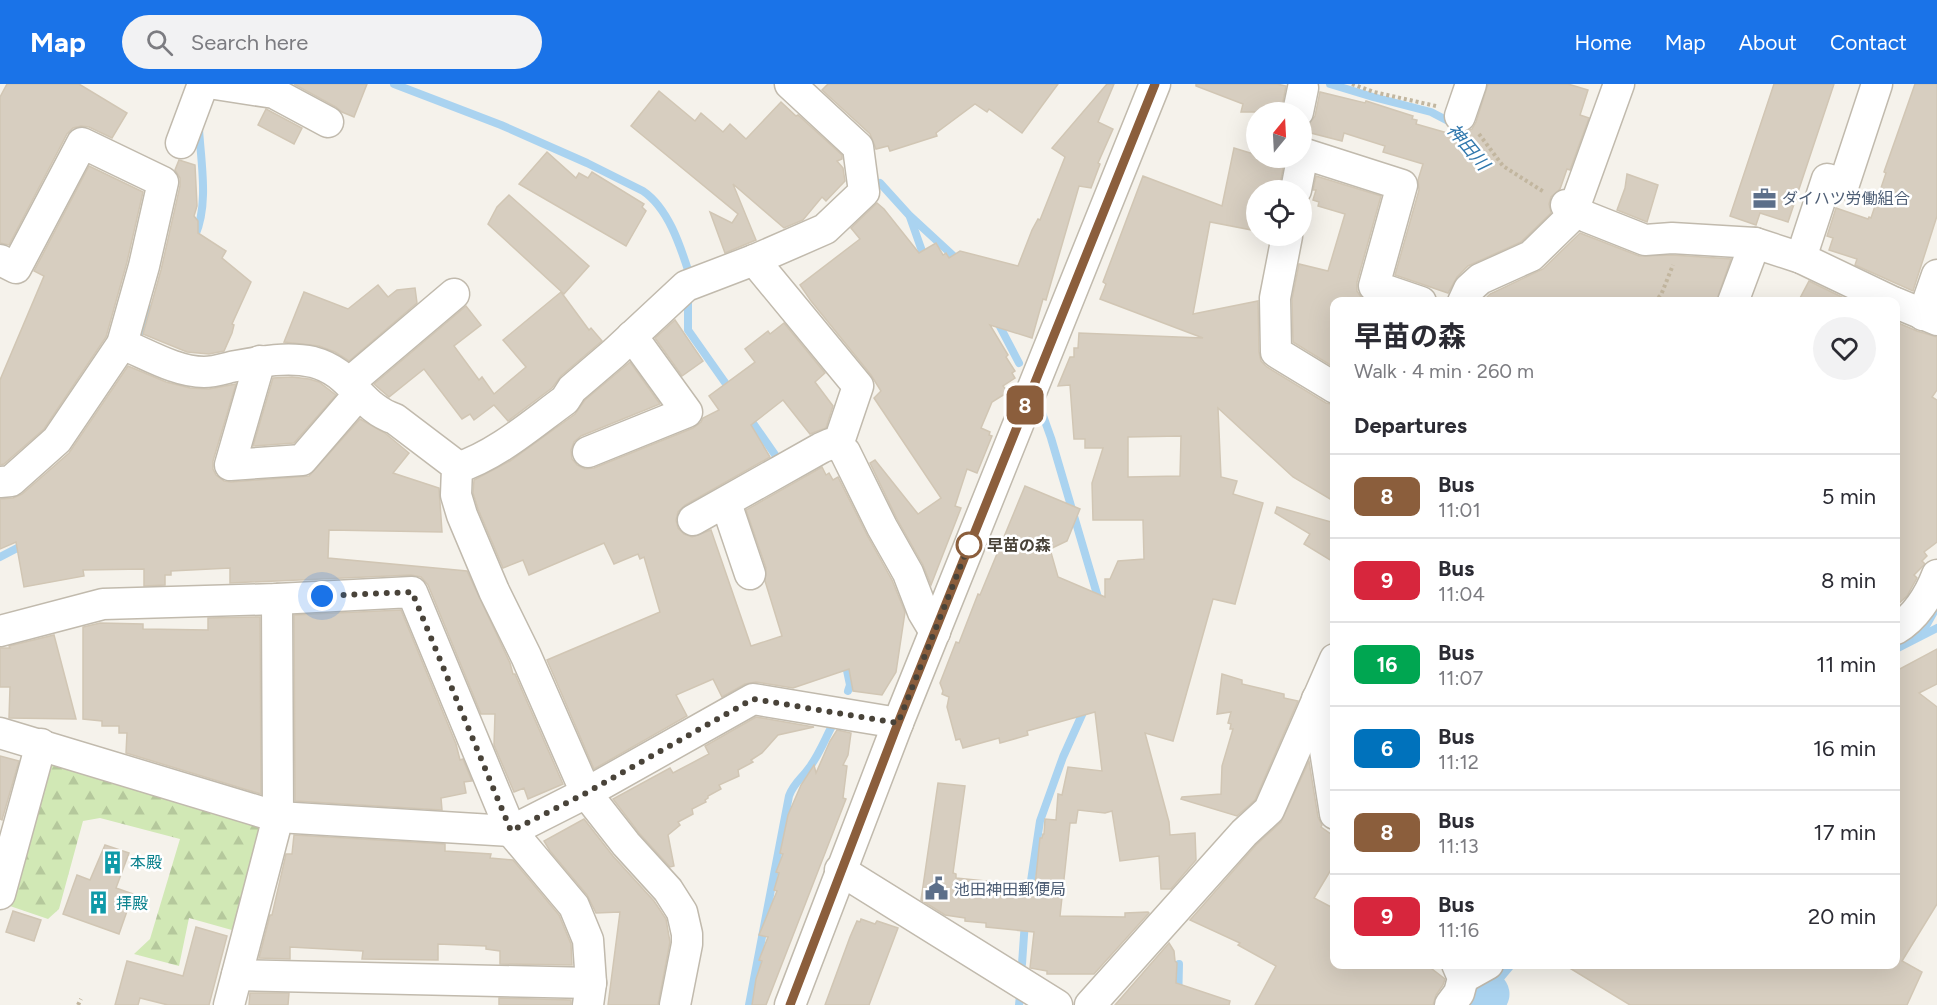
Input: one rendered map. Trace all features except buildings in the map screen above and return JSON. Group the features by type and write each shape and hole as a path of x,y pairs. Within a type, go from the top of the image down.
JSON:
{"street":[{"path":"181,143 203,84"},
{"path":"215,84 274,93 328,122"},
{"path":"457,468 470,464 498,447 566,400 572,389 686,286 825,229 864,192 858,147 790,84"},
{"path":"790,1005 898,723 1155,84"},
{"path":"1460,116 1471,84"},
{"path":"1465,297 1468,289 1480,279 1537,251 1566,223 1619,84"},
{"path":"1801,258 1827,179 1844,184 1877,84"},
{"path":"0,260 16,268 82,143 166,177 122,344 57,440 11,481 0,482"},
{"path":"1312,156 1402,185 1374,286 1406,297"},
{"path":"1570,208 1645,240 1682,239 1755,243 1801,258 1884,297"},
{"path":"1735,297 1755,243"},
{"path":"1285,246 1275,298 1276,352 1330,385"},
{"path":"754,260 858,386 838,445"},
{"path":"1900,304 1930,317 1937,275"},
{"path":"260,361 230,465 302,460 354,389 454,294"},
{"path":"588,453 687,412 632,336"},
{"path":"122,344 178,368 205,372 282,359 324,365 387,416 395,419 453,463 457,468 456,495 462,515 586,793 626,844 668,890 682,912 687,944 675,1005"},
{"path":"693,520 821,448 830,444 838,445 845,452 882,527 908,573 922,612 935,632"},
{"path":"726,503 750,574"},
{"path":"1900,626 1910,620 1916,612 1933,586 1937,575"},
{"path":"0,631 103,604 412,592 511,831 574,906 588,940 590,994 237,975"},
{"path":"230,1005 278,817 277,598"},
{"path":"1090,1005 1229,849 1269,810 1330,670"},
{"path":"0,733 278,817 511,831 586,793 753,699 898,723"},
{"path":"1317,699 1330,782"},
{"path":"0,894 41,744"},
{"path":"840,870 1057,1005"},
{"path":"1450,1005 1473,970"}],"path":[{"path":"1659,297 1682,239"},
{"path":"78,1005 81,999"}],"green space":[{"path":"54,761 258,826 265,834 239,932 189,918 179,966 134,954 150,939 180,839 100,818 83,821 59,909 48,919 7,905 45,767"}],"waterway":[{"path":"394,84 501,125 643,191 652,198 666,217 677,239 689,273"},
{"name":"神田川","path":"1330,84 1431,112 1454,124 1472,144"},
{"path":"195,236 202,211 203,197 199,129"},
{"path":"880,183 909,215 960,262"},
{"path":"910,217 922,251 922,259"},
{"path":"688,299 688,330 731,391"},
{"path":"140,332 153,308"},
{"path":"997,321 1019,363"},
{"path":"1041,410 1099,601"},
{"path":"748,416 778,459"},
{"path":"0,557 25,544"},
{"path":"1921,635 1935,610"},
{"path":"1900,647 1937,628"},
{"path":"845,661 850,685 848,691"},
{"path":"1029,894 1040,821 1063,757 1085,708"},
{"path":"749,1005 789,796 816,758 833,724"},
{"path":"1022,964 1025,921"},
{"path":"1178,1005 1179,964"},
{"path":"1478,976 1487,994 1508,969"},
{"name":"神田川","path":"1479,1005 1487,994"},
{"path":"1019,1005 1020,996"}],"bus line":[{"name":"8","path":"790,1005 898,723 1155,84"}],"place":[{"name":"ダイハツ労働組合","path":"1764,198"},
{"name":"早苗の森","path":"969,545"},
{"name":"本殿","path":"112,862"},
{"name":"池田神田郵便局","path":"936,889"},
{"name":"拝殿","path":"98,903"}],"route":[{"path":"322,596 412,592 511,831 586,793 753,699 898,723 969,545"}]}
